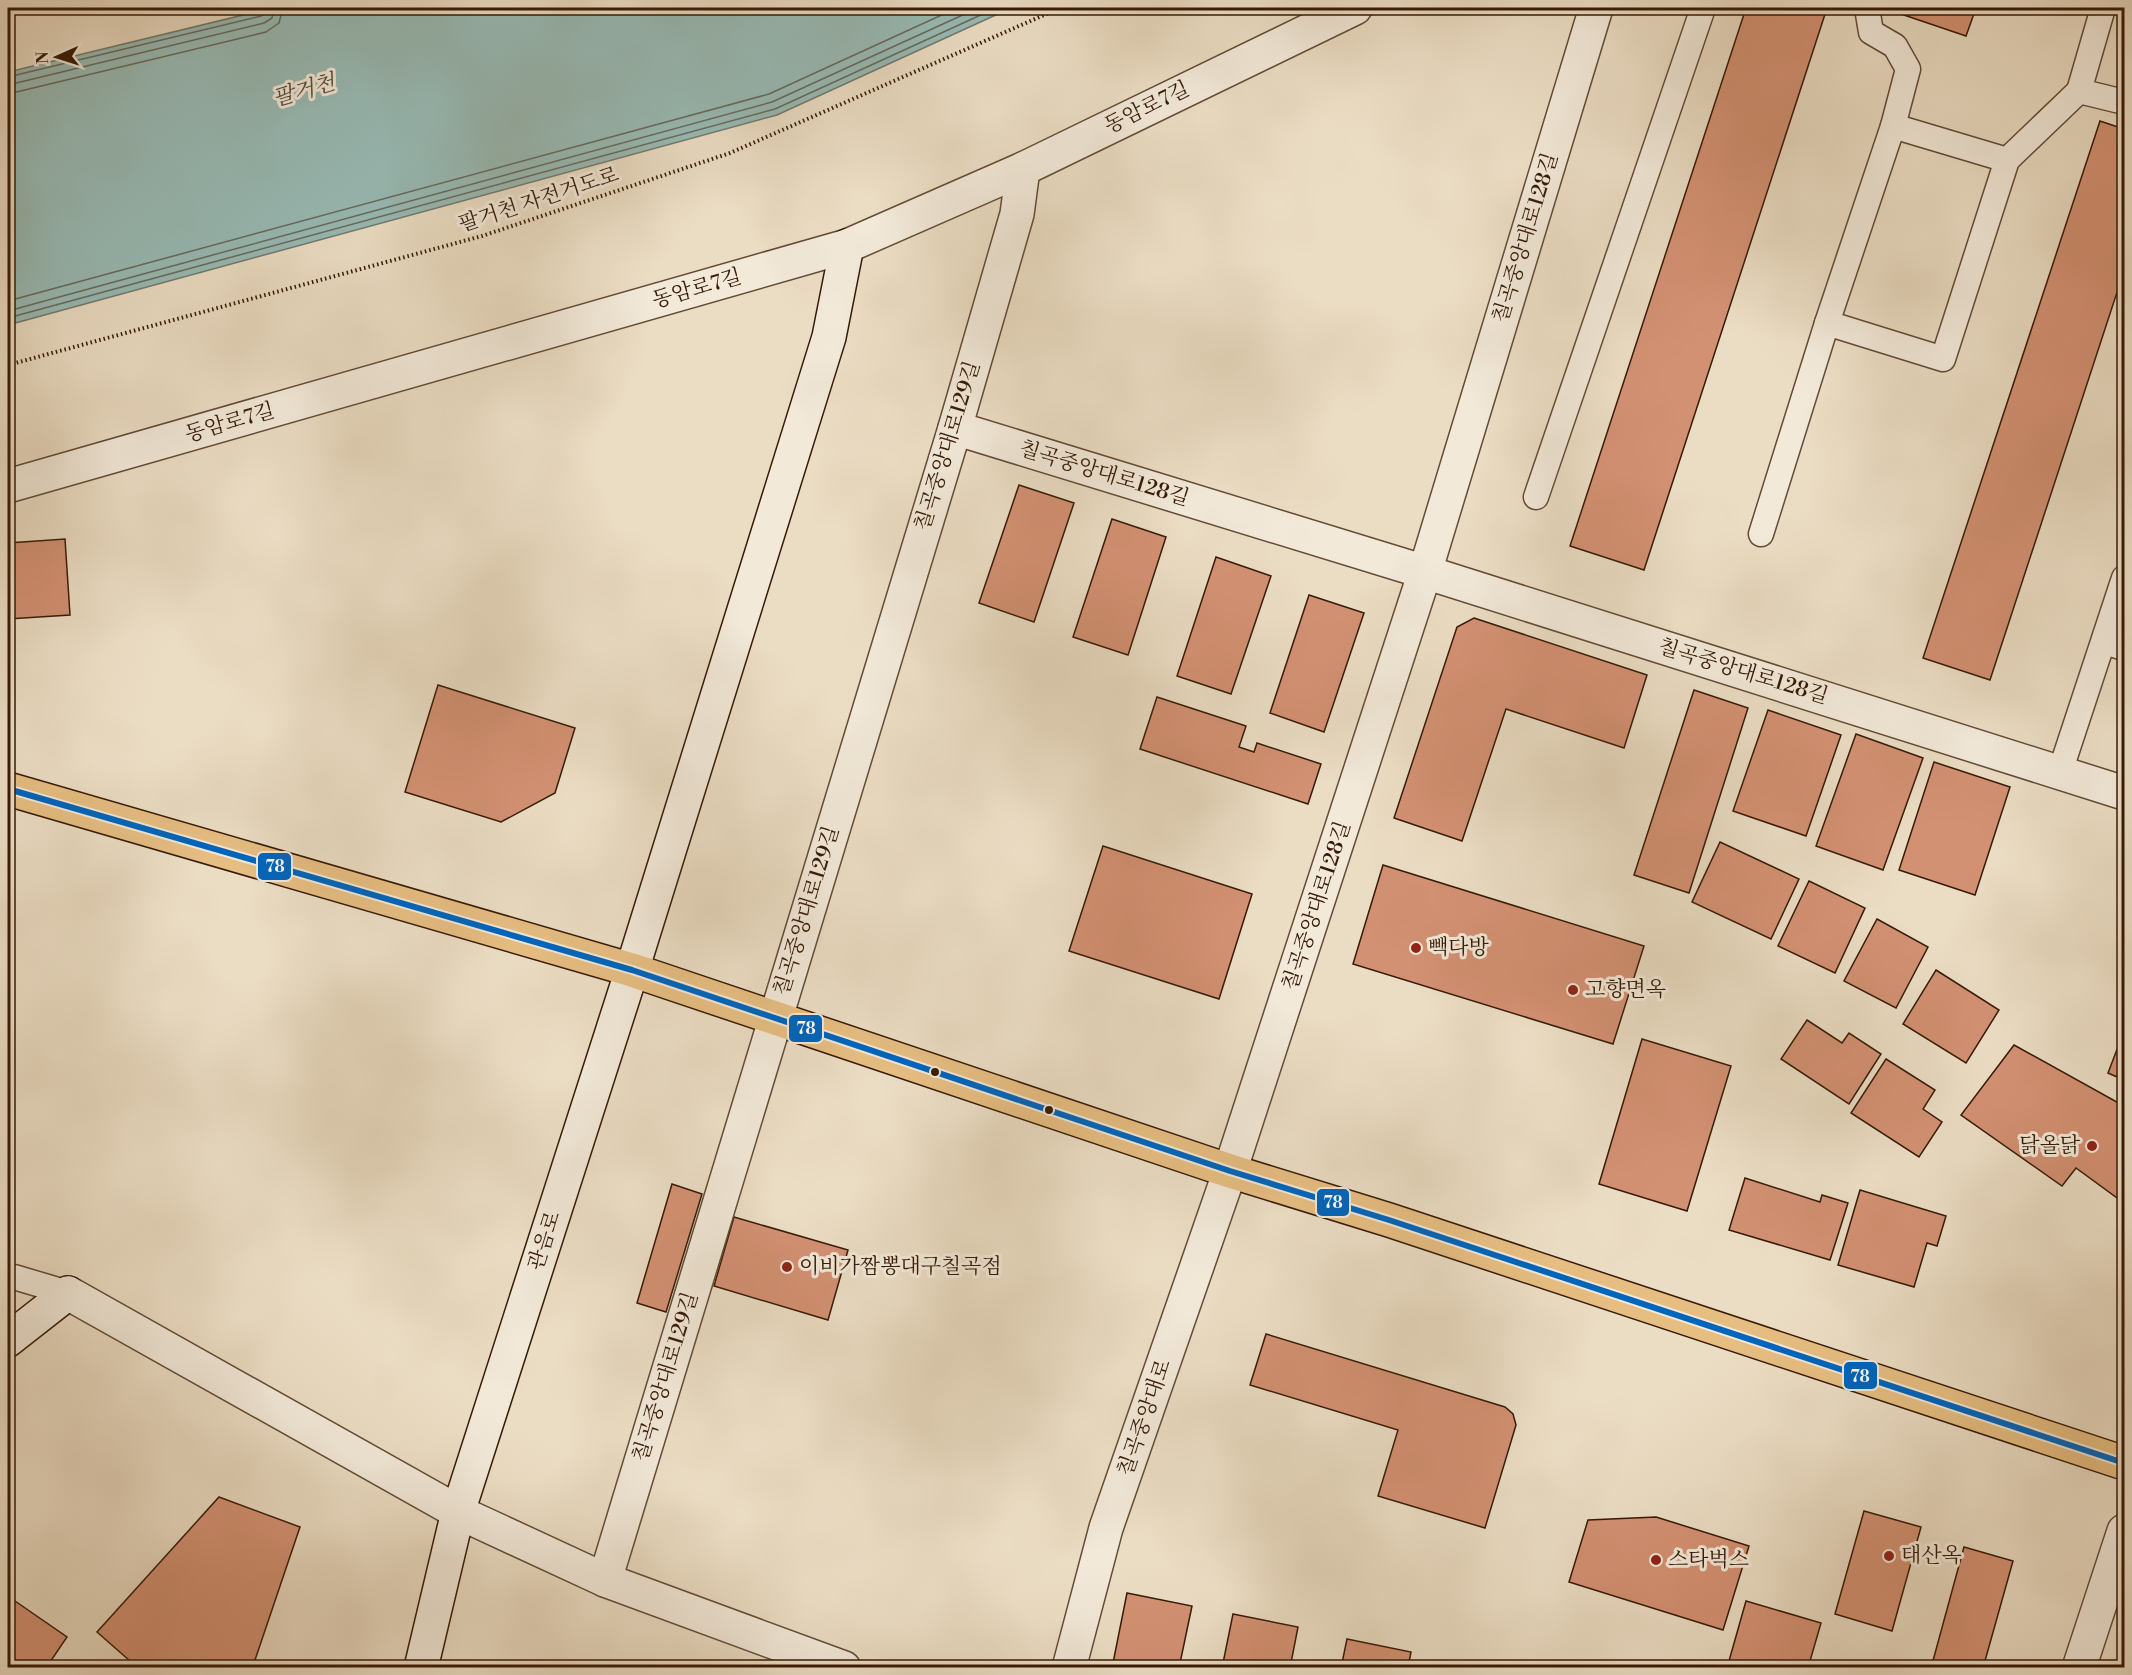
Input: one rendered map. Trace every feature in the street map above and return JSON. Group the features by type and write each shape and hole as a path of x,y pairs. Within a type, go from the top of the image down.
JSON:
{"main road":[{"path":"8,789 632,970 1230,1171 1389,1220 2124,1463"}],"street":[{"name":"동암로7길","path":"8,486 847,246 1023,169 1355,8"},
{"name":"칠곡중앙대로128길","path":"1230,1171 1425,572 1596,8"},
{"name":"칠곡중앙대로129길","path":"605,1580 955,428 1017,214 1023,169"},
{"name":"관음로","path":"421,1668 458,1512 632,970 829,338 847,246"},
{"name":"칠곡중앙대로128길","path":"955,428 1425,572 2124,793"},
{"name":"칠곡중앙대로","path":"1070,1668 1106,1528 1230,1171"},
{"path":"8,1340 68,1293 458,1512 605,1580 844,1668"},
{"path":"2079,1668 2124,1531"}],"lane":[{"path":"1536,497 1703,8"},
{"path":"1761,534 1827,323 1893,126 1908,69 1895,46 1871,32 1867,8"},
{"path":"1827,323 1943,359 2007,160 2079,91 2103,8"},
{"path":"2079,91 2124,102"},
{"path":"1893,126 2007,160"},
{"path":"2060,772 2114,645 2124,578"},
{"path":"8,1278 14,1277 68,1293"}],"path":[{"name":"팔거천 자전거도로","path":"8,365 482,236 730,153 1060,8"}],"water":[{"name":"팔거천","path":"272,8 1011,8 777,115 8,325 8,72"}],"building":[{"path":"1746,8 1827,8 1644,570 1570,546"},
{"path":"1900,8 1976,8 1966,36 1898,13"},
{"path":"2100,121 2124,129 2124,271 1990,680 1923,658"},
{"path":"1019,485 1074,503 1034,622 979,603"},
{"path":"1112,519 1166,537 1128,655 1073,637"},
{"path":"65,539 70,615 8,619 8,543"},
{"path":"1216,557 1271,576 1231,694 1177,676"},
{"path":"1309,595 1364,613 1324,732 1270,713"},
{"path":"1474,618 1647,675 1624,748 1506,709 1462,841 1394,818 1457,627"},
{"path":"438,685 575,728 555,793 501,822 405,792"},
{"path":"1694,690 1748,708 1689,893 1634,875"},
{"path":"1157,697 1246,726 1239,747 1254,752 1257,743 1321,764 1308,804 1140,749"},
{"path":"1768,710 1841,735 1806,836 1733,811"},
{"path":"1856,734 1923,758 1883,870 1816,846"},
{"path":"2124,741 2124,760 2119,758"},
{"path":"1934,762 2010,787 1975,895 1899,870"},
{"path":"1720,842 1799,879 1771,939 1692,902"},
{"path":"1103,846 1252,894 1219,999 1069,951"},
{"path":"1383,865 1644,946 1613,1044 1353,964"},
{"path":"1809,881 1865,908 1835,973 1778,946"},
{"path":"1877,919 1928,947 1896,1008 1844,981"},
{"path":"1936,970 1999,1010 1966,1063 1903,1024"},
{"path":"1807,1020 1842,1043 1849,1033 1881,1054 1849,1104 1781,1059"},
{"path":"2124,1031 2124,1080 2108,1073"},
{"path":"1642,1039 1731,1066 1687,1211 1599,1184"},
{"path":"2014,1045 2124,1106 2124,1203 2076,1168 2062,1186 1961,1115"},
{"path":"1886,1059 1935,1090 1923,1109 1942,1122 1919,1157 1851,1113"},
{"path":"1745,1178 1820,1202 1822,1195 1848,1203 1830,1260 1729,1230"},
{"path":"672,1184 702,1194 666,1312 637,1303"},
{"path":"1860,1190 1946,1216 1937,1246 1927,1243 1914,1287 1838,1265"},
{"path":"734,1217 848,1250 828,1320 714,1286"},
{"path":"1266,1334 1505,1407 1513,1414 1516,1425 1485,1528 1378,1496 1398,1430 1250,1385"},
{"path":"219,1497 300,1527 254,1668 138,1668 97,1632"},
{"path":"1864,1511 1921,1527 1892,1631 1835,1614"},
{"path":"1656,1517 1749,1546 1723,1630 1569,1582 1588,1520"},
{"path":"1964,1547 2013,1561 1983,1668 1931,1668"},
{"path":"1127,1593 1192,1606 1179,1668 1112,1668"},
{"path":"15,1601 67,1637 46,1668 8,1668 8,1612"},
{"path":"1746,1601 1821,1623 1808,1668 1727,1668"},
{"path":"1233,1614 1298,1627 1290,1668 1222,1668"},
{"path":"1347,1639 1411,1652 1408,1668 1341,1668"},
{"path":"1456,1661 1486,1668 1455,1668"}],"transit line":[{"name":"78","path":"8,789 632,970 1230,1171 1389,1220 2124,1463"}],"place":[{"name":"빽다방","path":"1416,948"},
{"name":"고향면옥","path":"1573,990"},
{"name":"닭올닭","path":"2092,1146"},
{"name":"이비가짬뽕대구칠곡점","path":"787,1267"},
{"name":"태산옥","path":"1889,1556"},
{"name":"스타벅스","path":"1656,1560"}]}
